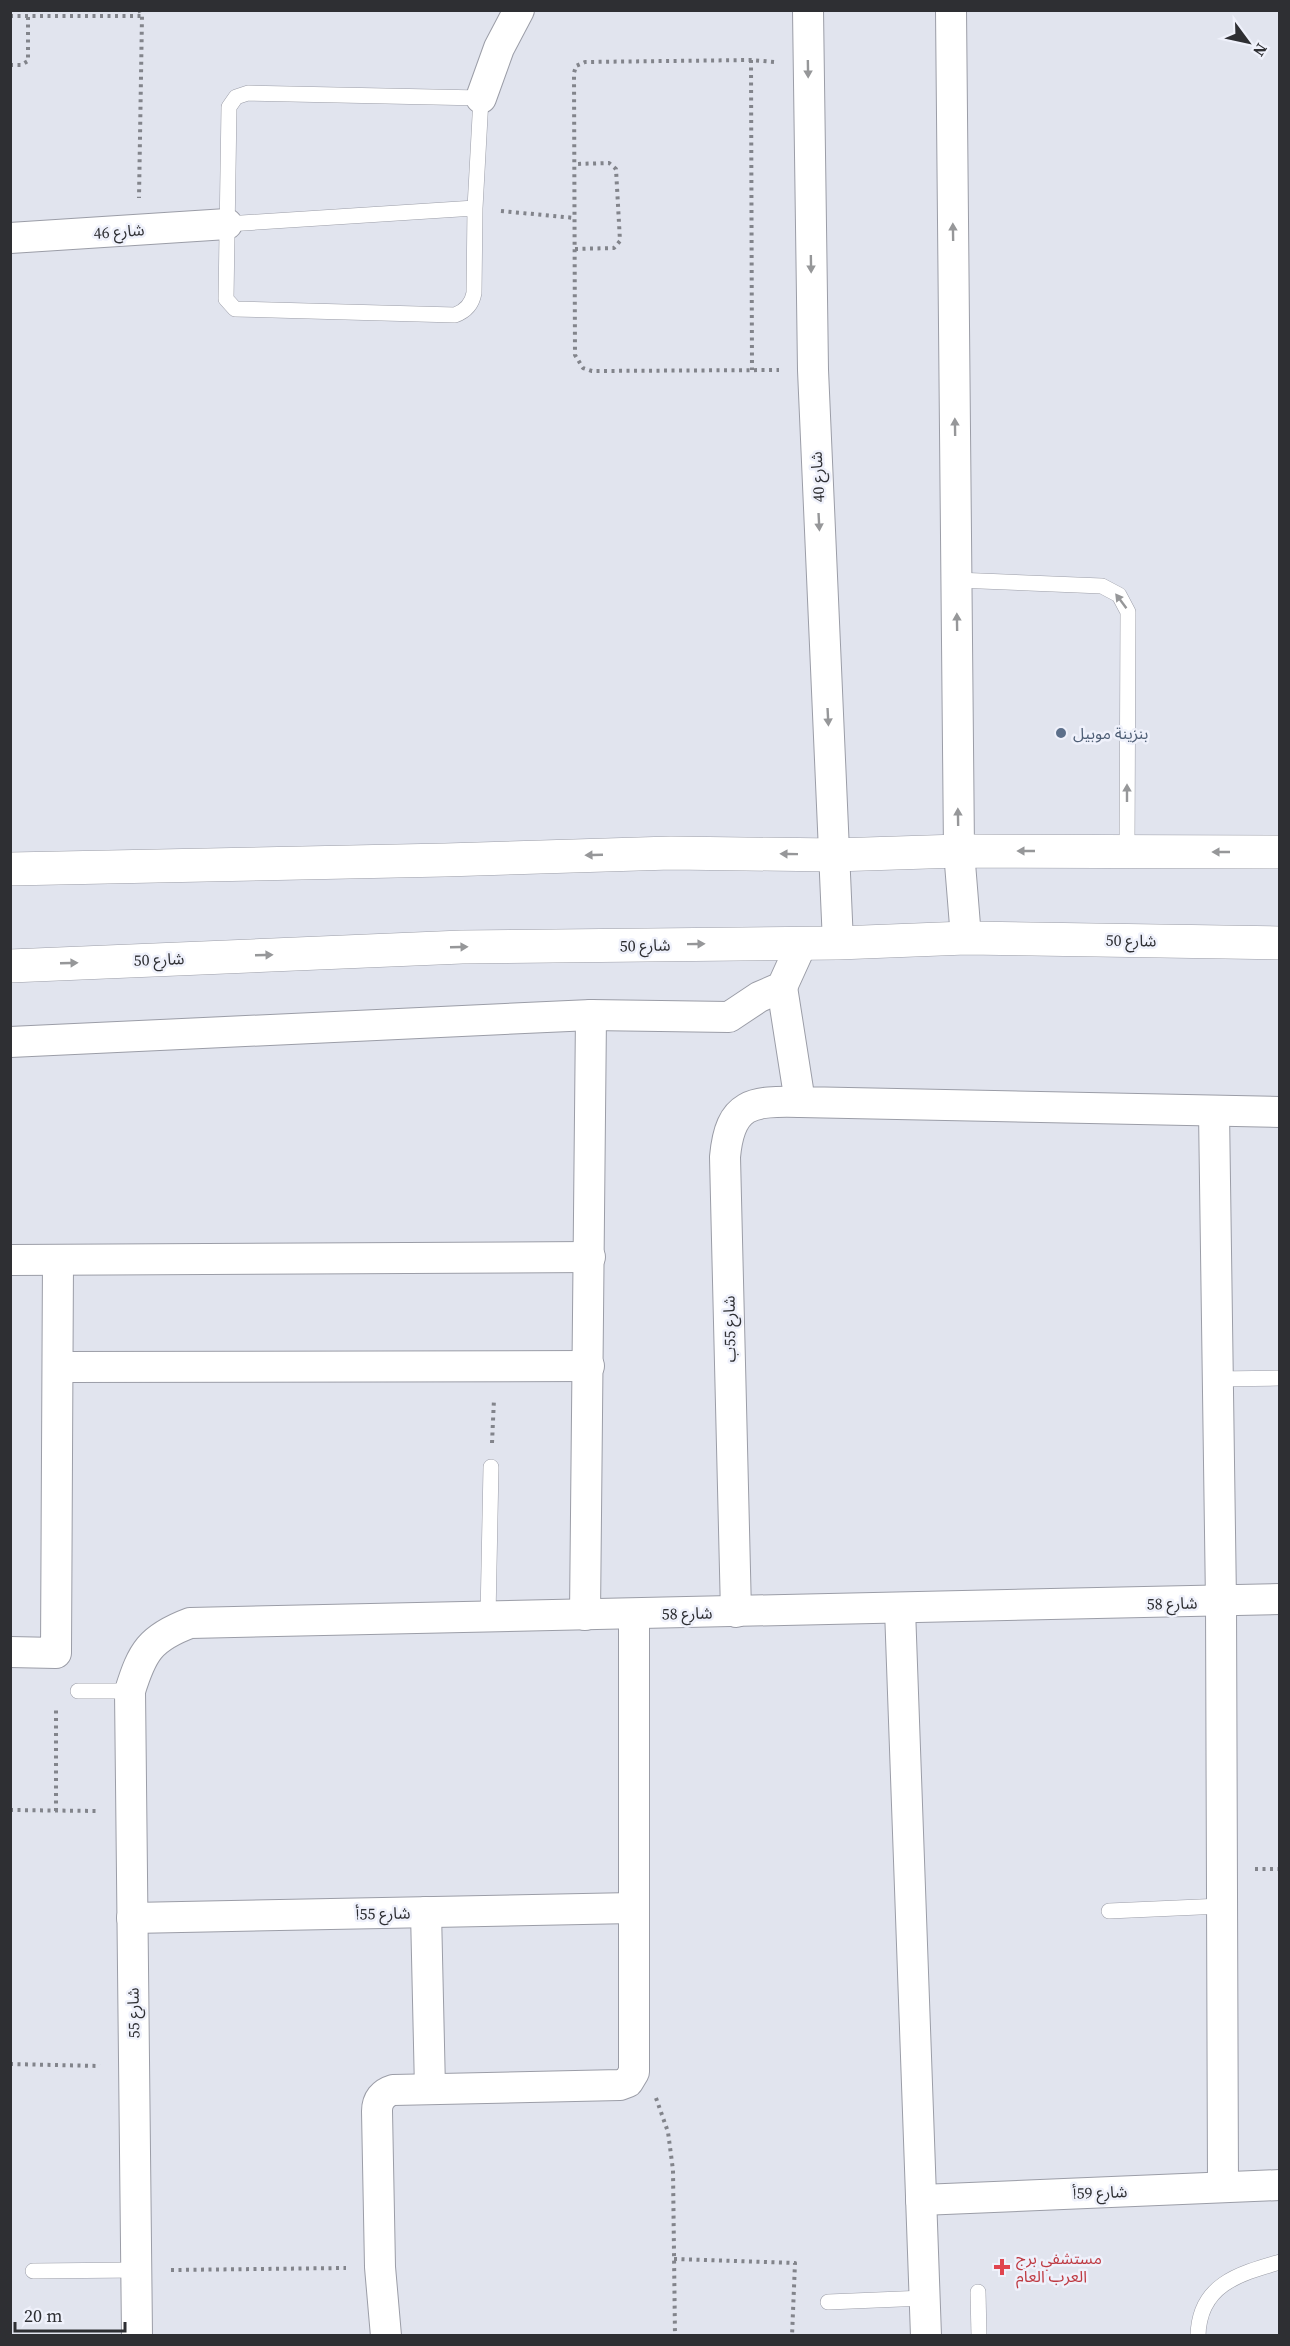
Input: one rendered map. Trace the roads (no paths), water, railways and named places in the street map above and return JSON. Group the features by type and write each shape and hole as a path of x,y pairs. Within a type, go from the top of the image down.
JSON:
{"street":[{"path":"481,98 499,48 519,10"},
{"name":"شارع 40","path":"808,10 813,370 838,943"},
{"path":"951,10 959,851 966,938"},
{"name":"شارع 46","path":"10,238 227,224"},
{"path":"10,869 433,861 671,853 834,855 959,851 1280,852"},
{"name":"شارع 50","path":"10,966 462,947 838,943 966,938 1280,943"},
{"path":"800,1102 782,987 802,943"},
{"path":"10,1042 591,1015 729,1017 759,997 782,987"},
{"path":"585,1615 591,1015"},
{"name":"شارع 55ب","path":"736,1612 725,1157 726,1137 731,1123 740,1113 750,1106 765,1102 1280,1112"},
{"path":"1214,1111 1221,1602 1223,2187"},
{"path":"10,1260 590,1257"},
{"path":"10,1652 57,1653 58,1260"},
{"path":"58,1367 589,1366"},
{"name":"شارع 58","path":"130,1691 138,1667 150,1645 168,1631 190,1623 1280,1599"},
{"path":"900,1609 926,2336"},
{"path":"386,2336 380,2267 377,2105 382,2095 393,2090 620,2085 631,2078 634,2067 634,1615"},
{"name":"شارع 55","path":"130,1691 137,2336"},
{"name":"شارع 55أ","path":"132,1918 633,1908"},
{"path":"426,1912 430,2089"},
{"name":"شارع 59أ","path":"921,2199 1280,2185"}],"lane":[{"path":"242,94 481,98 475,208 473,298 466,309 455,315 236,309 226,299 229,107 232,101 242,94"},
{"path":"227,224 475,208"},
{"path":"956,580 1102,586 1119,595 1128,612 1127,852"},
{"path":"1217,1379 1280,1378"},
{"path":"488,1617 491,1467"},
{"path":"78,1690 130,1691"},
{"path":"1109,1911 1222,1906"},
{"path":"1198,2336 1198,2321 1209,2296 1230,2279 1280,2262"},
{"path":"33,2271 136,2270"},
{"path":"978,2292 980,2336"},
{"path":"828,2302 924,2298"}],"place":[{"name":"بنزينة موبيل","path":"1061,733"},
{"name":"مستشفي برج العرب العام","path":"1002,2267"}]}
